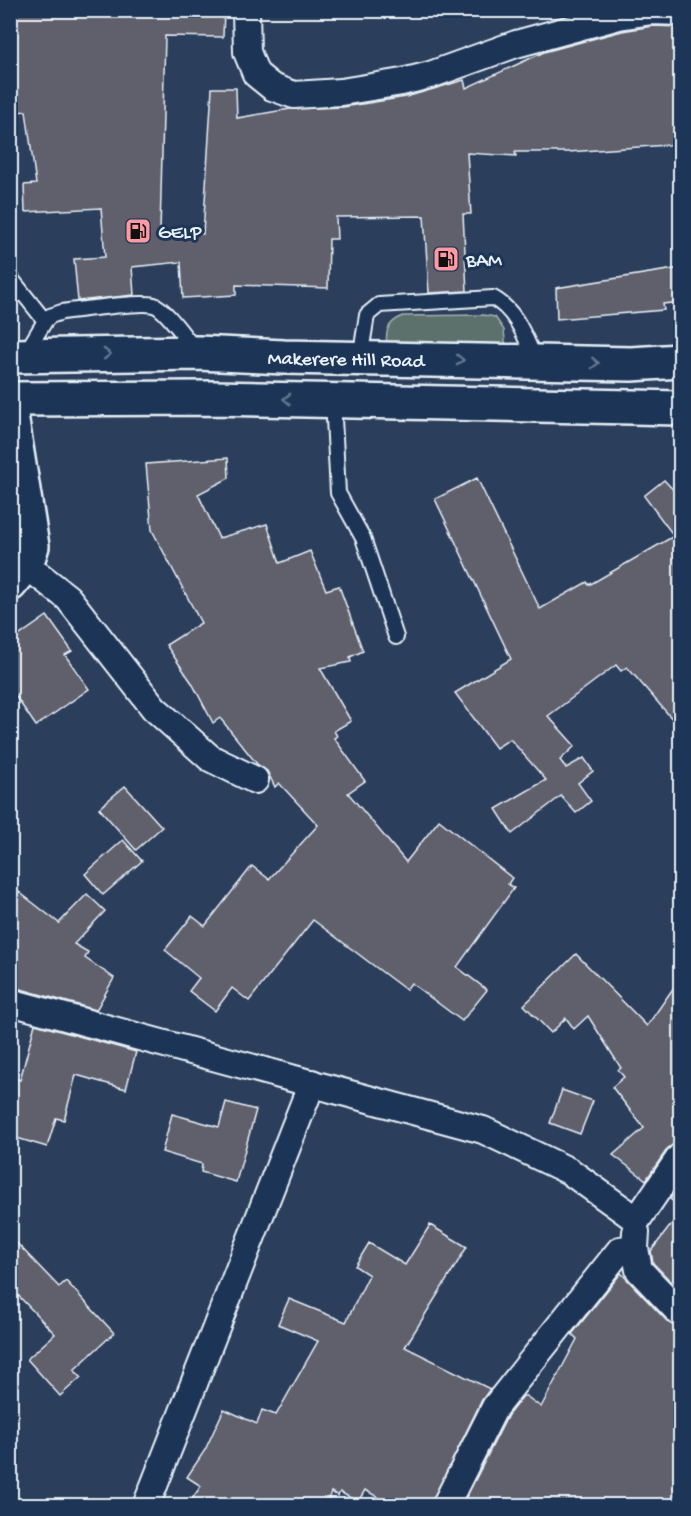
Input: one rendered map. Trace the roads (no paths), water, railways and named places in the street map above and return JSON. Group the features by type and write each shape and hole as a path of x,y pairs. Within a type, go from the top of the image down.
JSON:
{"main road":[{"name":"Makerere Hill Road","path":"17,356 198,353 360,359 631,364 681,361"},
{"path":"10,399 63,396 681,408"},
{"path":"10,409 32,546 18,574"}],"street":[{"path":"246,10 247,52 256,74 272,87 294,95 340,92 402,82 430,75 516,45 620,16 652,11 681,12"},
{"path":"18,574 68,598 154,708 210,758 255,780"},
{"path":"10,1002 483,1130 569,1171 637,1220"},
{"path":"146,1506 312,1083"},
{"path":"681,1157 637,1220 635,1248 639,1270 681,1313"},
{"path":"445,1506 495,1407 620,1250 635,1248"}],"lane":[{"path":"10,277 45,321"},
{"path":"360,359 367,315 379,305 493,298 505,304 537,361"},
{"path":"17,356 50,316 62,312 155,305 198,353"},
{"path":"333,400 338,493 363,538 396,637"}],"place":[{"name":"GELP","path":"138,231"},
{"name":"BAM","path":"446,259"}]}
